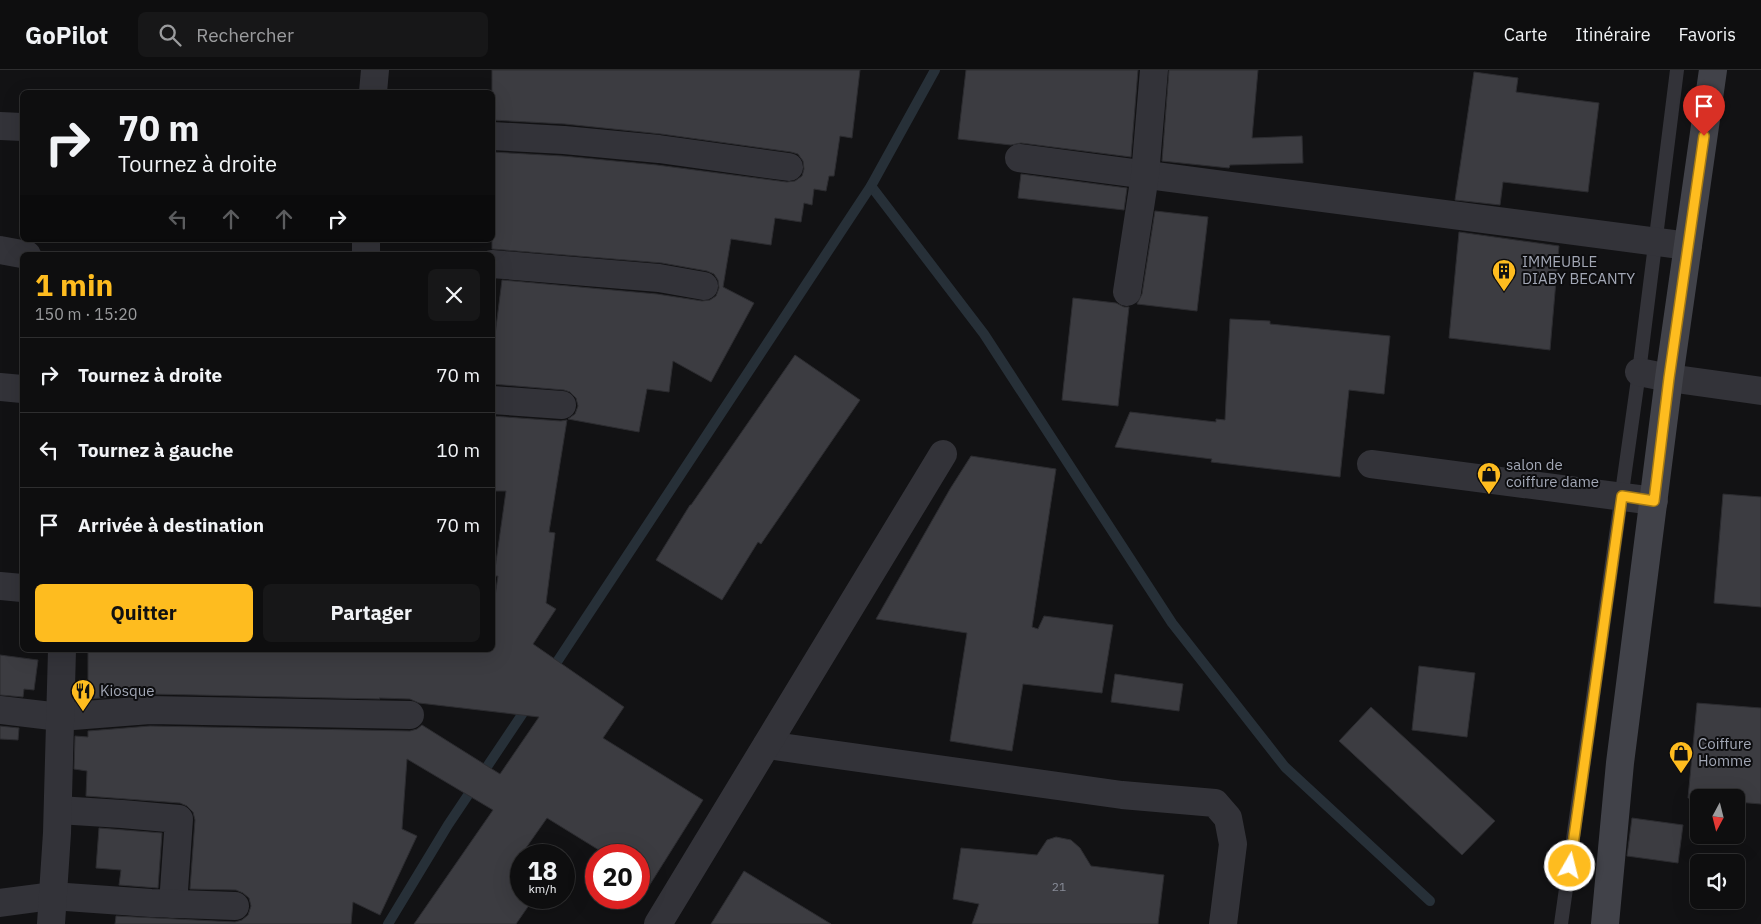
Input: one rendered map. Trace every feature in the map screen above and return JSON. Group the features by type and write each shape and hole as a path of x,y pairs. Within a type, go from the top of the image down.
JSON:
{"street":[{"path":"373,90 375,70"},
{"path":"1127,292 1145,175 1154,70"},
{"path":"1605,924 1620,763 1669,378 1714,70"},
{"path":"0,126 20,127"},
{"path":"495,136 564,140 659,149 790,167"},
{"path":"1019,158 1688,246"},
{"path":"0,250 20,254"},
{"path":"495,264 659,278 704,286"},
{"path":"1639,372 1761,391"},
{"path":"0,387 20,389"},
{"path":"495,400 562,405"},
{"path":"658,924 943,454"},
{"path":"1371,464 1654,501"},
{"path":"0,586 20,588"},
{"path":"51,924 58,810 62,652"},
{"path":"0,710 60,717 150,710 410,715"},
{"path":"767,745 1122,795 1215,803 1228,818 1233,844 1223,924"},
{"path":"58,810 179,819 173,904"},
{"path":"0,903 52,896 235,906"}],"lane":[{"path":"1561,924 1639,372 1677,70"}],"building":[{"path":"492,70 860,70 852,138 840,136 834,176 829,176 826,191 814,189 812,205 804,203 801,222 775,218 771,245 731,239 723,287 754,303 711,382 673,361 669,392 647,389 639,432 568,419 575,414 578,406 576,398 570,392 564,390 495,384 495,335 502,280 657,294 702,301 710,300 716,296 719,288 718,280 714,274 707,271 662,263 492,249 492,242 495,242 495,152 563,156 657,165 787,182 795,181 802,176 804,169 803,161 798,154 791,152 661,134 565,124 495,120 495,90 492,90"},
{"path":"966,70 1138,70 1131,157 1021,143 1011,145 958,139"},
{"path":"1169,70 1258,70 1252,138 1302,136 1303,163 1230,165 1229,168 1162,161"},
{"path":"1474,72 1518,78 1516,92 1599,103 1588,192 1503,182 1500,205 1455,200"},
{"path":"1021,174 1127,188 1124,210 1018,198"},
{"path":"1155,211 1208,217 1197,311 1137,304 1142,294"},
{"name":"IMMEUBLE DIABY BECANTY","path":"1459,232 1559,246 1550,350 1449,338"},
{"path":"1073,298 1116,303 1129,307 1118,406 1062,400"},
{"path":"1230,319 1270,321 1270,324 1390,336 1384,394 1349,390 1340,477 1211,462 1212,459 1115,447 1130,412 1216,422 1216,419 1225,420"},
{"path":"795,355 860,400 761,544 758,542 722,600 656,560 690,505"},
{"path":"495,416 567,420 549,532 555,533 546,603 556,609 533,644 624,707 603,738 703,800 650,884 650,844 589,844 547,818 529,844 510,844 510,909 526,909 516,924 414,924 493,810 407,759 402,829 417,836 380,915 353,902 351,924 115,924 116,916 235,922 242,920 248,915 251,906 249,898 236,890 190,889 195,820 193,812 187,806 180,803 86,796 87,771 74,769 75,736 88,737 88,731 150,726 410,731 422,725 500,774 539,717 419,703 410,699 150,694 88,699 88,652 495,652 495,596 498,576 495,576 506,491 495,491"},
{"path":"971,456 1056,469 1032,627 1038,629 1044,616 1113,625 1102,693 1023,684 1012,751 950,741 967,633 876,619 950,489"},
{"path":"1723,494 1761,497 1761,607 1714,603"},
{"path":"0,655 38,660 34,690 24,689 23,697 0,695"},
{"path":"1419,666 1475,673 1467,737 1412,730"},
{"path":"1115,674 1183,684 1179,711 1111,702"},
{"path":"1697,703 1761,708 1761,804 1745,803 1745,789 1690,789 1690,798 1688,798"},
{"path":"1371,707 1495,821 1462,855 1339,741"},
{"path":"0,726 19,728 18,740 0,739"},
{"path":"1632,818 1683,825 1678,863 1627,856"},
{"path":"99,828 162,833 158,888 119,885 121,870 96,868"},
{"path":"1056,837 1071,840 1080,848 1091,866 1164,875 1158,924 972,924 979,904 953,899 961,848 1037,855 1047,840"},
{"path":"744,871 831,924 711,924"}],"waterway":[{"path":"551,671 871,186 935,70"},
{"path":"871,186 984,334 1172,623 1285,767 1430,901"},
{"path":"388,924 448,825 529,704"}],"place":[{"name":"IMMEUBLE DIABY BECANTY","path":"1504,292"},
{"name":"salon de coiffure dame","path":"1489,495"},
{"name":"Kiosque","path":"83,712"},
{"name":"Coiffure Homme","path":"1681,774"}],"route":[{"path":"1570,866 1622,496 1654,501 1669,378 1704,136"}]}
